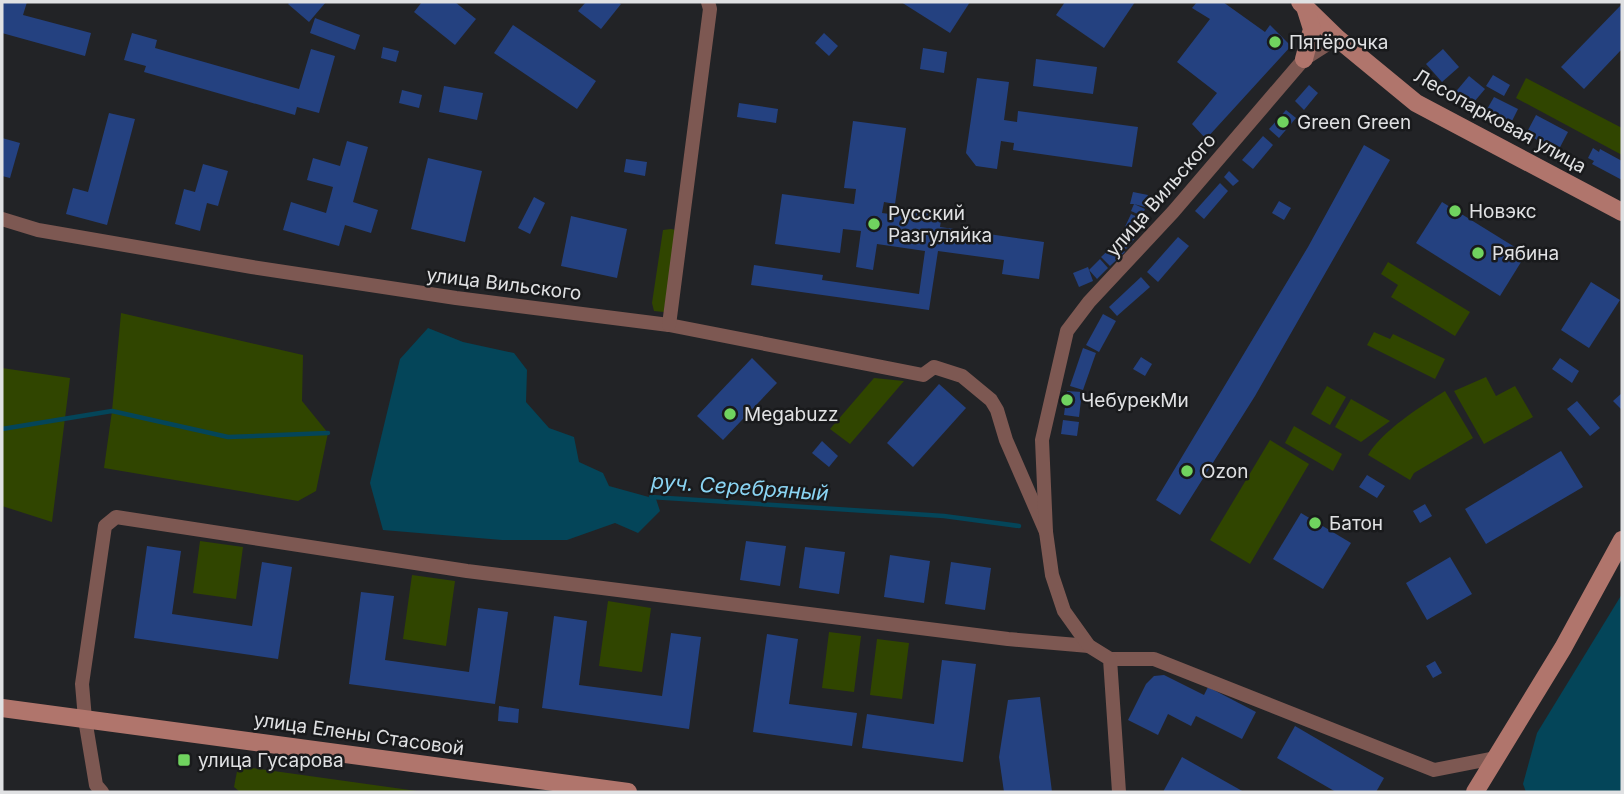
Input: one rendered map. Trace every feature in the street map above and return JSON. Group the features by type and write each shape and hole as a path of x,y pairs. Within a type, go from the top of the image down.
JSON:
{"main road":[{"name":"Лесопарковая улица","path":"1302,4 1416,103 1622,212"},
{"path":"1302,4 1312,29 1304,59"},
{"path":"1475,792 1563,648 1622,540"},
{"path":"2,708 85,719"},
{"name":"улица Елены Стасовой","path":"85,719 628,792"}],"street":[{"path":"669,325 710,9 708,2"},
{"name":"улица Вильского","path":"1046,532 1042,440 1067,331 1089,302 1173,212 1304,59 1338,38"},
{"name":"улица Вильского","path":"2,219 38,230 252,267 456,298 669,325 923,375 934,367 962,376 990,400 997,410 1006,440 1046,532"},
{"path":"103,792 96,785 82,684 105,526 116,517 467,571 1008,639 1089,646"},
{"path":"1046,532 1052,575 1064,611 1089,646 1110,659 1154,659 1434,770 1495,758"},
{"path":"1110,659 1119,792"}],"green space":[{"path":"1526,78 1622,128 1622,155 1516,98"},
{"path":"663,230 676,230 664,312 654,311 652,303"},
{"path":"1388,262 1470,312 1455,336 1391,297 1398,285 1381,274"},
{"path":"121,313 303,355 302,401 328,433 316,491 298,501 104,468"},
{"path":"1374,332 1390,339 1393,334 1445,359 1435,379 1367,345"},
{"path":"2,368 70,378 52,522 2,506"},
{"path":"1486,377 1496,396 1515,386 1533,417 1484,444 1454,391"},
{"path":"874,378 904,381 850,444 830,429"},
{"path":"1327,386 1346,397 1330,425 1311,414"},
{"path":"1445,391 1473,438 1414,473 1410,480 1368,455 1392,428"},
{"path":"1351,399 1390,421 1361,442 1335,427"},
{"path":"1294,426 1342,454 1333,471 1285,443"},
{"path":"1270,440 1309,464 1250,564 1210,540"},
{"path":"200,541 243,547 236,599 193,593"},
{"path":"412,575 455,581 446,646 403,639"},
{"path":"608,601 651,608 642,672 599,666"},
{"path":"829,632 861,636 854,692 822,688"},
{"path":"877,639 909,643 902,699 870,695"},
{"path":"238,766 424,792 240,792 234,787"}],"water":[{"path":"428,328 463,342 514,353 527,370 526,402 549,428 574,437 579,462 603,473 609,486 656,499 660,511 638,533 615,523 567,540 502,540 383,530 370,483 400,359"},
{"path":"1622,594 1622,792 1526,792 1523,784 1537,733"}],"building":[{"path":"2,2 27,2 23,15 91,33 85,56 2,33"},
{"path":"326,2 309,22 288,4"},
{"path":"422,2 455,2 476,19 455,45 414,12"},
{"path":"586,2 621,4 601,29 578,11"},
{"path":"901,2 970,2 950,33"},
{"path":"1065,2 1135,2 1104,48 1056,15"},
{"path":"1197,2 1223,2 1265,32 1270,25 1291,46 1206,139 1192,124 1217,93 1177,62 1210,19 1192,8"},
{"path":"1622,4 1622,49 1584,89 1561,67"},
{"path":"315,18 360,35 355,50 310,33"},
{"path":"513,25 596,81 577,109 494,53"},
{"path":"132,33 157,40 155,48 299,89 311,49 335,56 319,113 297,107 295,115 144,72 146,66 124,60"},
{"path":"824,33 838,46 829,56 815,43"},
{"path":"383,47 399,51 396,62 381,58"},
{"path":"923,48 947,52 944,73 920,69"},
{"path":"1443,49 1459,67 1442,82 1426,64"},
{"path":"1036,59 1097,67 1093,94 1033,86"},
{"path":"1493,75 1510,85 1504,96 1486,86"},
{"path":"1469,76 1485,89 1469,108 1453,95"},
{"path":"977,78 1009,82 1004,120 1017,122 1018,111 1138,127 1132,167 1013,150 1014,143 1001,141 997,169 976,166 966,153"},
{"path":"1309,85 1318,93 1304,110 1295,101"},
{"path":"444,86 483,93 477,120 439,112"},
{"path":"402,90 422,95 419,108 399,103"},
{"path":"1494,97 1518,109 1511,123 1486,111"},
{"path":"739,103 778,109 776,123 737,117"},
{"path":"1286,110 1296,118 1279,138 1269,129"},
{"path":"109,113 135,119 107,225 66,214 73,188 88,192"},
{"path":"1536,115 1568,132 1558,151 1526,134"},
{"path":"853,121 906,128 895,204 884,202 882,213 913,217 914,210 942,214 940,227 1044,242 1039,279 1002,274 1004,260 938,251 929,310 751,285 754,265 823,275 822,280 919,294 925,251 877,244 873,270 856,267 861,231 843,229 840,253 775,244 782,194 854,204 856,189 844,188"},
{"path":"1263,136 1273,145 1253,169 1242,160"},
{"path":"2,138 20,143 10,178 2,176"},
{"path":"347,141 368,147 353,202 378,210 371,233 345,225 339,246 283,230 291,202 326,213 333,187 307,180 313,158 340,166"},
{"path":"1364,145 1390,160 1255,396 1180,515 1156,500 1308,247"},
{"path":"1593,148 1622,161 1622,180 1592,164 1594,161 1588,158"},
{"path":"428,158 482,171 465,242 411,229"},
{"path":"626,159 647,162 645,176 624,172"},
{"path":"203,164 228,171 218,206 207,203 200,231 175,224 184,189 195,192"},
{"path":"1229,171 1239,181 1233,186 1224,177"},
{"path":"1220,183 1228,191 1204,219 1195,211"},
{"path":"1133,192 1148,195 1145,207 1130,204"},
{"path":"534,197 545,203 530,234 518,228"},
{"path":"1279,201 1291,208 1284,220 1272,213"},
{"path":"1442,202 1526,254 1500,296 1416,243"},
{"path":"1134,204 1145,209 1142,216 1131,211"},
{"path":"1131,214 1142,219 1135,234 1124,229"},
{"path":"571,216 627,229 617,278 561,266"},
{"path":"1128,231 1136,237 1126,249 1119,243"},
{"path":"1178,237 1189,246 1158,282 1147,272"},
{"path":"1116,243 1125,252 1110,266 1101,257"},
{"path":"1100,259 1108,268 1097,279 1089,270"},
{"path":"1088,267 1093,281 1079,287 1073,273"},
{"path":"1141,277 1150,287 1117,316 1109,307"},
{"path":"1591,282 1620,300 1589,348 1561,330"},
{"path":"1103,314 1116,321 1099,352 1086,345"},
{"path":"1083,348 1096,353 1083,390 1070,386"},
{"path":"1141,357 1152,364 1145,376 1133,369"},
{"path":"752,358 777,383 723,440 697,416"},
{"path":"1560,358 1579,371 1572,383 1552,369"},
{"path":"939,384 966,408 913,467 887,443"},
{"path":"1067,391 1082,392 1079,417 1064,415"},
{"path":"1622,393 1622,410 1613,401"},
{"path":"1577,401 1600,428 1590,436 1567,409"},
{"path":"1063,420 1079,422 1077,436 1061,434"},
{"path":"822,441 838,456 829,467 812,453"},
{"path":"1561,451 1583,487 1486,544 1465,509"},
{"path":"1367,475 1385,486 1377,498 1359,487"},
{"path":"1425,504 1432,516 1420,523 1413,511"},
{"path":"1301,513 1351,543 1323,589 1273,559"},
{"path":"746,541 786,546 780,586 740,580"},
{"path":"147,546 181,551 172,614 252,626 262,562 292,567 278,659 134,638"},
{"path":"805,547 845,552 839,594 799,588"},
{"path":"890,555 930,561 924,603 884,597"},
{"path":"1450,557 1472,594 1427,620 1406,583"},
{"path":"951,562 991,568 985,610 945,604"},
{"path":"361,592 394,596 385,660 469,672 478,608 508,612 495,704 349,684"},
{"path":"554,616 587,621 579,685 662,696 671,633 701,637 689,729 542,708"},
{"path":"767,634 798,639 789,704 857,713 852,746 753,732"},
{"path":"942,660 976,664 963,762 862,748 867,714 934,724"},
{"path":"1435,661 1442,673 1433,678 1426,666"},
{"path":"1164,675 1204,695 1208,687 1256,712 1242,739 1196,716 1191,726 1168,714 1158,735 1128,720 1146,684 1154,676"},
{"path":"1040,697 1052,792 1004,792 999,757 1008,700"},
{"path":"499,706 519,709 518,723 498,721"},
{"path":"1295,726 1384,778 1376,792 1336,792 1277,758"},
{"path":"1182,757 1244,792 1163,792"}],"waterway":[{"name":"руч. Серебряный","path":"2,429 112,411 228,437 328,433"},
{"name":"руч. Серебряный","path":"651,497 944,516 1019,526"}],"place":[{"name":"Пятёрочка","path":"1275,42"},
{"name":"Green Green","path":"1283,122"},
{"name":"Новэкс","path":"1455,211"},
{"name":"Русский Разгуляйка","path":"874,224"},
{"name":"Рябина","path":"1478,253"},
{"name":"ЧебурекМи","path":"1067,400"},
{"name":"Megabuzz","path":"730,414"},
{"name":"Ozon","path":"1187,471"},
{"name":"Батон","path":"1315,523"},
{"name":"улица Гусарова","path":"184,760"}]}
